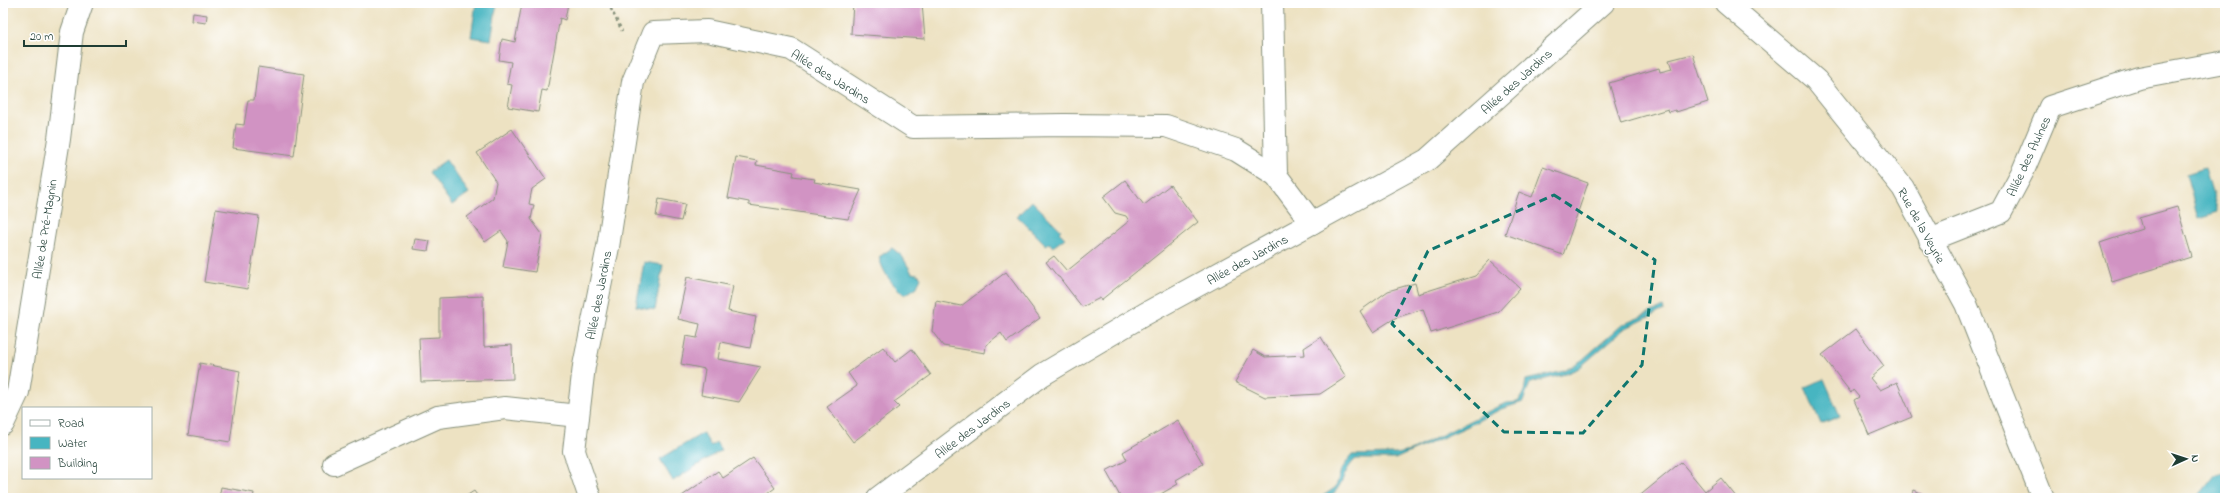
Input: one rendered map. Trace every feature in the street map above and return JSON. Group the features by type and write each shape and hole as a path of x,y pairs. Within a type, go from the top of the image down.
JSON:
{"street":[{"name":"Allée de Pré-Magnin","path":"66,3 72,32"},
{"name":"Allée de Pré-Magnin","path":"3,424 18,392 59,139 72,32 82,3"},
{"path":"1272,3 1276,175 1312,223"},
{"name":"Allée des Jardins","path":"878,498 1042,375 1145,314 1427,160 1603,3"},
{"name":"Rue de la Veyrie","path":"1726,3 1816,80 1902,188 1966,304 2043,498"},
{"name":"Allée des Jardins","path":"590,498 574,451 584,366 608,247 633,82 653,33 707,32 791,49 912,127 1064,125 1166,126 1236,150 1276,175"},
{"name":"Allée des Aulnes","path":"1930,240 2001,212 2023,171 2050,107 2139,78 2225,62"},
{"path":"334,464 438,417 505,408 578,416"}],"highlighted area":[{"path":"1554,195 1655,260 1642,365 1583,433 1504,432 1392,324 1428,251"}],"water":[{"path":"476,3 497,3 491,40 471,37"},
{"path":"446,160 469,193 452,205 429,172"},
{"path":"2205,168 2218,212 2198,218 2186,174"},
{"path":"1032,201 1061,230 1059,232 1065,238 1053,247 1049,243 1046,245 1017,216"},
{"path":"892,248 902,256 912,273 918,274 921,277 917,287 905,295 889,278 879,257"},
{"path":"644,262 663,265 655,310 636,306"},
{"path":"1663,307 1664,310 1624,329 1579,368 1565,374 1530,383 1523,402 1501,409 1466,427 1395,459 1356,459 1351,464 1341,483 1333,494 1320,498 1336,487 1341,470 1352,455 1397,454 1410,451 1499,406 1507,403 1518,402 1524,392 1526,380 1564,371 1582,360 1622,325"},
{"path":"1824,379 1840,416 1821,424 1805,387"},
{"path":"703,433 711,446 716,442 721,450 673,481 660,459"},
{"path":"2225,472 2225,498 2197,498 2216,474"}],"building":[{"path":"522,3 568,3 565,20 560,18 547,91 542,90 538,112 508,107 512,85 507,84 511,62 499,60 502,39 515,42"},
{"path":"853,3 922,3 925,39 851,34"},
{"path":"193,13 207,15 206,23 192,21"},
{"path":"1693,54 1708,102 1676,112 1675,110 1669,112 1668,109 1621,123 1609,83 1659,68 1660,72 1672,69 1669,60"},
{"path":"258,67 304,74 294,156 233,148 236,124 244,125 248,100 254,100"},
{"path":"512,129 546,179 532,189 529,204 534,205 531,219 542,234 535,272 503,267 508,241 501,231 485,242 467,217 493,198 496,182 477,153"},
{"path":"736,157 757,161 756,165 794,172 793,176 815,179 814,182 861,190 848,219 749,205 749,202 728,198"},
{"path":"1543,167 1588,183 1563,255 1505,234 1519,192 1532,197"},
{"path":"1125,180 1144,205 1170,185 1198,222 1101,300 1100,298 1082,307 1046,262 1054,256 1067,271 1129,221 1126,216 1115,213 1103,197"},
{"path":"659,199 685,204 681,221 656,216"},
{"path":"2177,207 2192,257 2112,282 2100,243 2142,229 2139,218"},
{"path":"216,209 259,216 248,289 204,282"},
{"path":"415,239 430,241 428,251 413,249"},
{"path":"1490,260 1520,288 1498,312 1431,333 1423,309 1395,318 1373,332 1360,311 1388,291 1415,283 1418,294 1475,276"},
{"path":"1006,272 1040,318 1007,342 1001,333 986,345 985,353 943,346 932,331 936,301 961,306"},
{"path":"687,277 733,286 728,311 756,317 750,348 721,342 718,359 761,367 739,402 701,395 705,369 681,364 686,336 697,338 700,324 678,319"},
{"path":"483,296 484,347 512,345 513,379 421,382 419,338 439,337 439,298"},
{"path":"1856,329 1884,366 1870,378 1880,390 1897,382 1912,417 1869,435 1854,400 1859,397 1853,390 1851,393 1822,355"},
{"path":"1321,337 1346,377 1320,394 1265,397 1235,382 1253,350 1265,357 1305,355 1304,348"},
{"path":"883,347 895,362 912,349 931,375 894,402 899,407 853,442 827,407 857,386 848,373"},
{"path":"200,363 240,371 230,442 188,435"},
{"path":"1178,420 1203,464 1176,480 1178,484 1154,498 1121,498 1106,471 1127,460 1123,452"},
{"path":"753,458 775,488 761,498 679,498 718,471 723,478"},
{"path":"1681,462 1705,491 1721,478 1737,498 1637,498"},
{"path":"221,487 254,493 253,498 219,498"},
{"path":"1914,490 1921,493 1933,498 1910,498"},
{"path":"474,491 479,498 463,498"}]}
